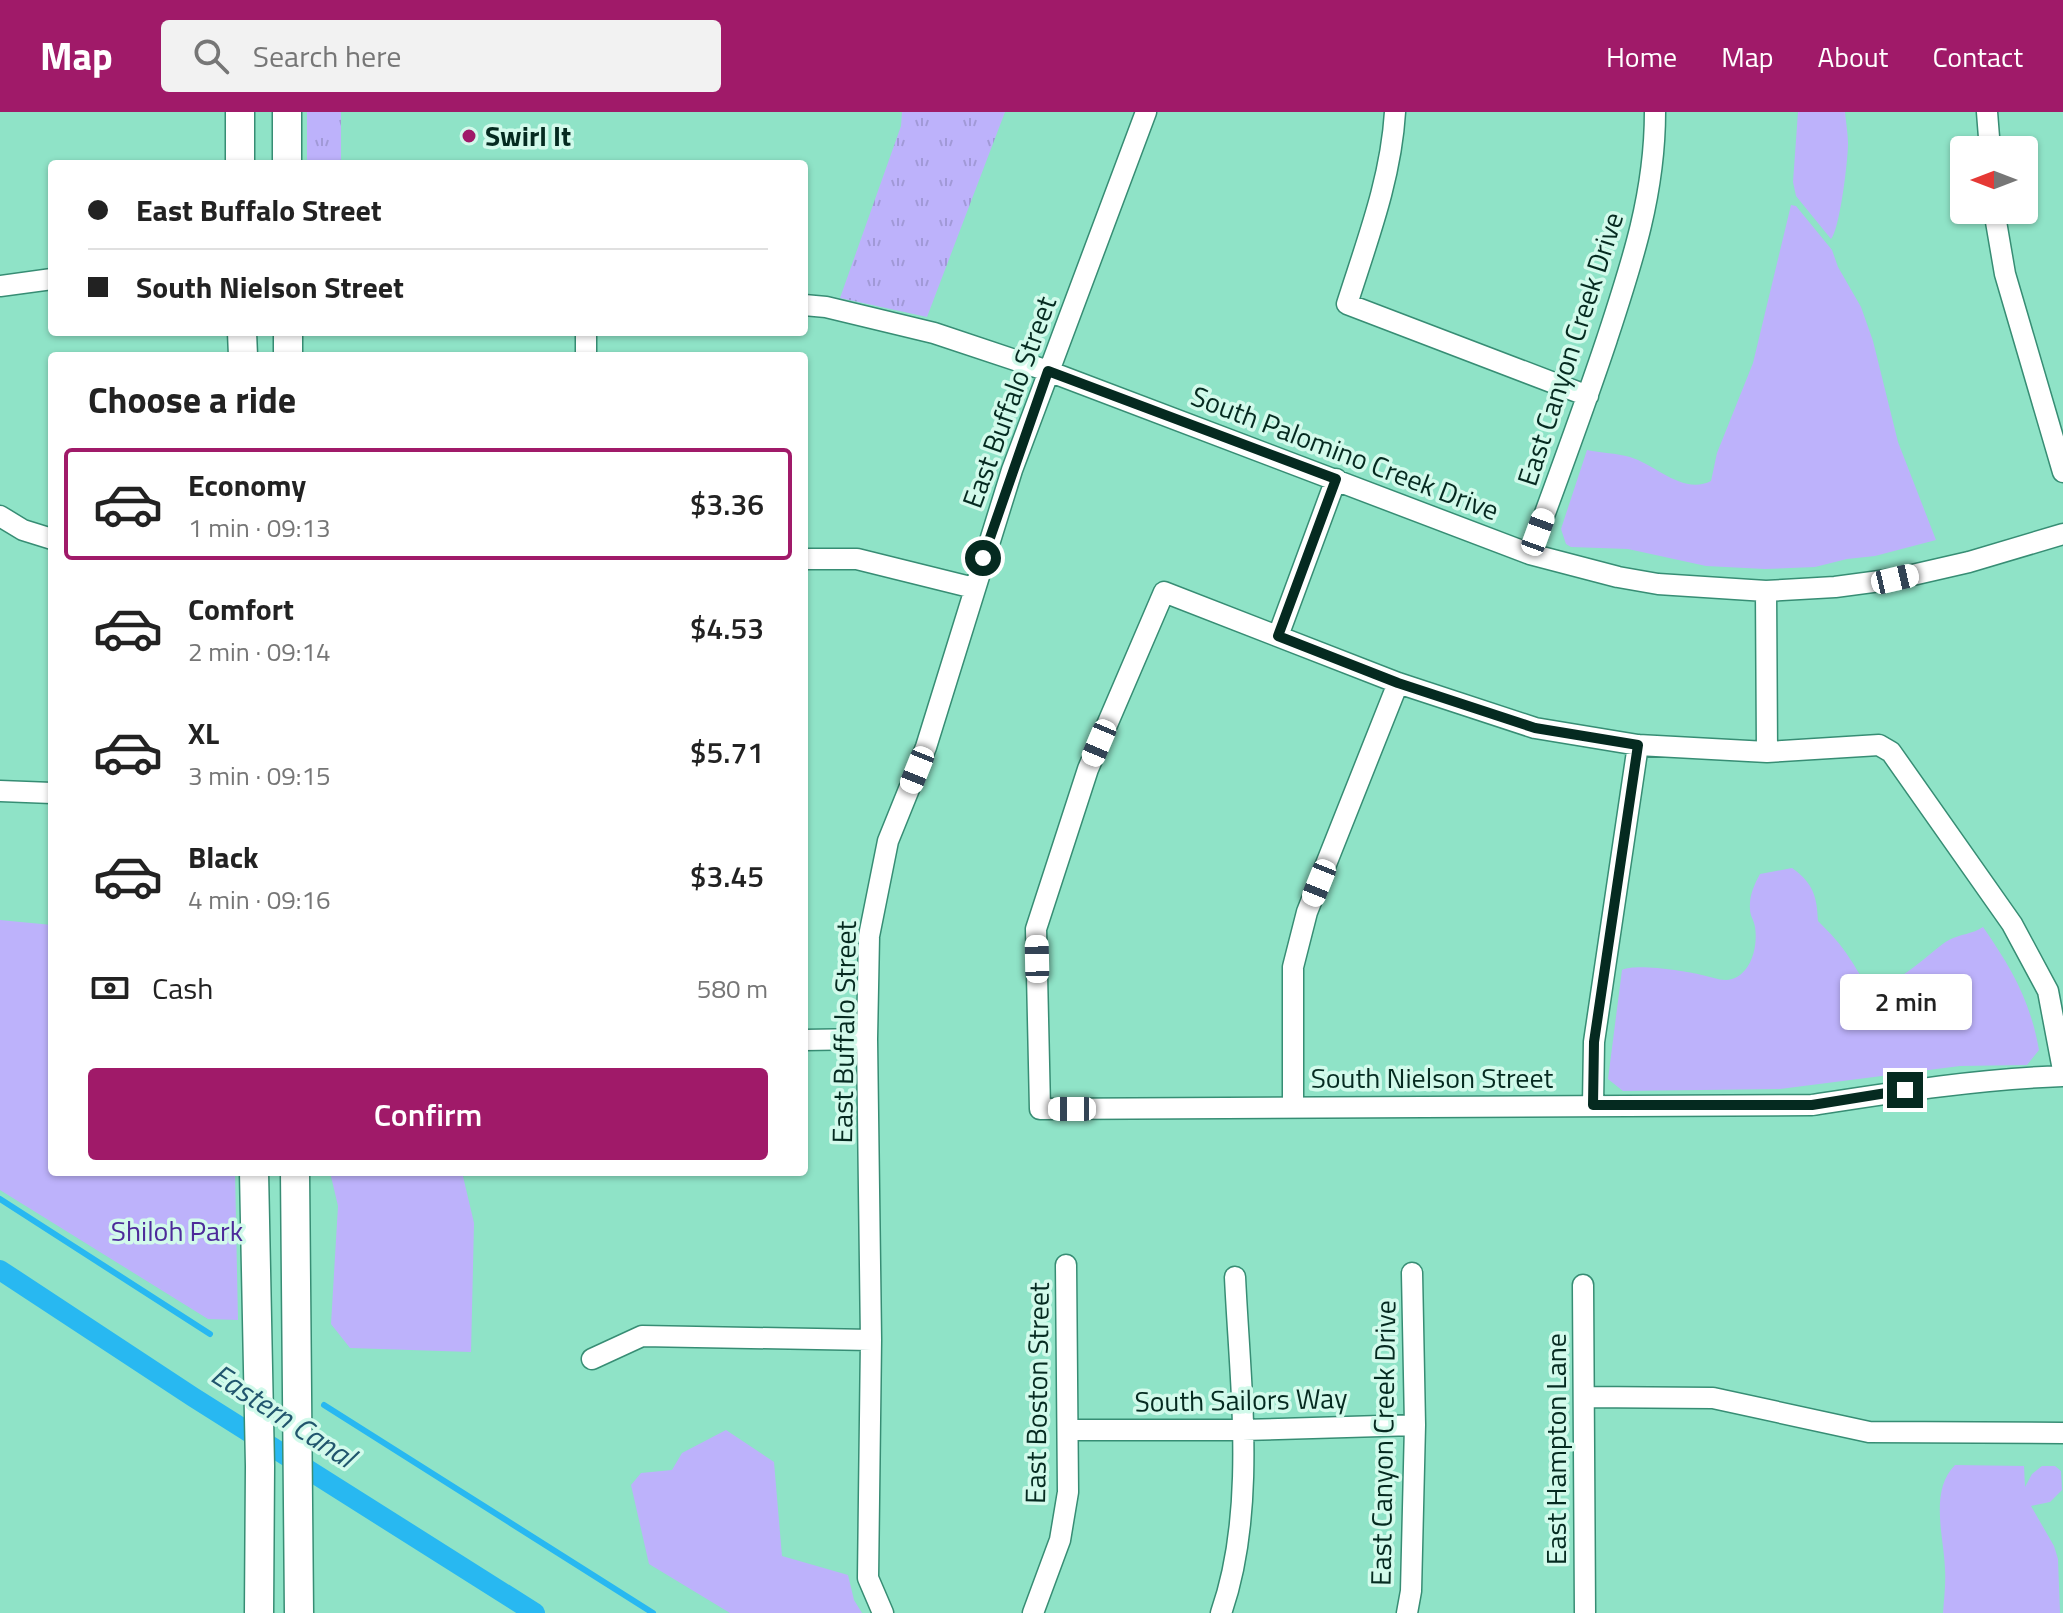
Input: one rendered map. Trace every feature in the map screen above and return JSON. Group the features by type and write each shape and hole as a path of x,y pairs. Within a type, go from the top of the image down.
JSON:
{"main road":[{"path":"240,112 240,160"},
{"path":"287,112 287,160"},
{"path":"254,1176 260,1466 259,1613"},
{"path":"295,1176 299,1613"}],"street":[{"name":"East Buffalo Street","path":"883,1613 868,1578 871,1340 867,1039 869,936 888,841 926,747 1012,470 1146,112"},
{"path":"1395,112 1393,140 1379,207 1347,304 1588,396"},
{"name":"East Canyon Creek Drive","path":"1530,554 1588,396 1643,226 1655,152 1655,112"},
{"path":"1987,112 1989,136"},
{"path":"1996,224 2005,274 2063,472"},
{"path":"0,286 48,280"},
{"name":"South Palomino Creek Drive","path":"808,305 934,333 1048,371 1530,554 1569,566 1658,584 1766,591 1835,587 1895,579 1969,562 2063,534"},
{"path":"1336,479 1278,636 1398,683 1535,728 1638,745 1767,752 1879,745 1891,752 2012,924 2048,991 2063,1073"},
{"path":"0,516 23,530 48,538"},
{"path":"808,559 857,559 974,588"},
{"path":"1766,591 1767,752"},
{"name":"South Nielson Street","path":"1278,636 1164,592 1088,769 1036,929 1040,1109 1812,1105 1936,1086 2063,1073"},
{"path":"1293,1107 1293,967 1307,912 1398,683"},
{"path":"1593,1105 1594,1042 1638,745"},
{"path":"0,791 48,793"},
{"path":"808,1040 867,1039"},
{"name":"East Boston Street","path":"1033,1613 1060,1540 1068,1492 1066,1265"},
{"name":"East Canyon Creek Drive","path":"1407,1613 1411,1591 1415,1425 1412,1273"},
{"path":"1221,1613 1232,1582 1241,1498 1242,1430 1235,1277"},
{"name":"East Hampton Lane","path":"1583,1285 1585,1613"},
{"path":"592,1359 642,1336 871,1340"},
{"path":"1585,1397 1713,1398 1869,1432 2063,1433"},
{"name":"South Sailors Way","path":"1069,1430 1242,1430 1415,1425"}],"green space":[{"path":"307,112 341,112 341,160 307,160"},
{"path":"902,112 1005,112 927,317 840,298 901,126"},
{"path":"1798,112 1845,112 1847,164 1840,209 1831,239 1796,196 1793,182"},
{"path":"1791,205 1796,206 1832,250 1861,307 1873,341 1898,442 1936,540 1815,567 1765,569 1706,566 1628,549 1571,547 1566,544 1561,529 1587,450 1630,457 1680,482 1701,484 1711,481 1717,453 1753,363"},
{"path":"1792,868 1805,879 1812,891 1818,921 1862,977 1873,984 1896,979 1949,940 1983,927 2018,986 2031,1016 2039,1050 2027,1065 1960,1066 1780,1089 1623,1091 1608,1079 1622,970 1661,968 1725,980 1739,976 1749,965 1754,950 1755,927 1750,904 1758,878 1760,874"},
{"name":"Shiloh Park","path":"0,920 48,925 48,1176 235,1176 238,1320 208,1319 0,1190"},
{"path":"331,1176 463,1176 474,1223 471,1352 350,1348 331,1324 338,1206"},
{"path":"726,1430 774,1462 782,1556 848,1575 854,1600 862,1613 730,1613 649,1564 631,1485 641,1473 672,1470 682,1453"},
{"path":"1955,1465 2024,1466 2025,1487 2032,1474 2042,1466 2055,1466 2061,1471 2062,1490 2050,1502 2031,1506 2058,1559 2060,1613 1943,1613 1945,1574 1940,1501 1947,1476"}],"waterway":[{"path":"0,1199 210,1334"},
{"name":"Eastern Canal","path":"0,1270 193,1397 535,1613"},
{"path":"324,1405 653,1613"}],"place":[{"name":"Swirl It","path":"469,136"}],"route":[{"path":"983,558 1048,371 1336,479 1278,636 1398,683 1535,728 1638,745 1594,1042 1593,1105 1812,1105 1905,1090"}]}
